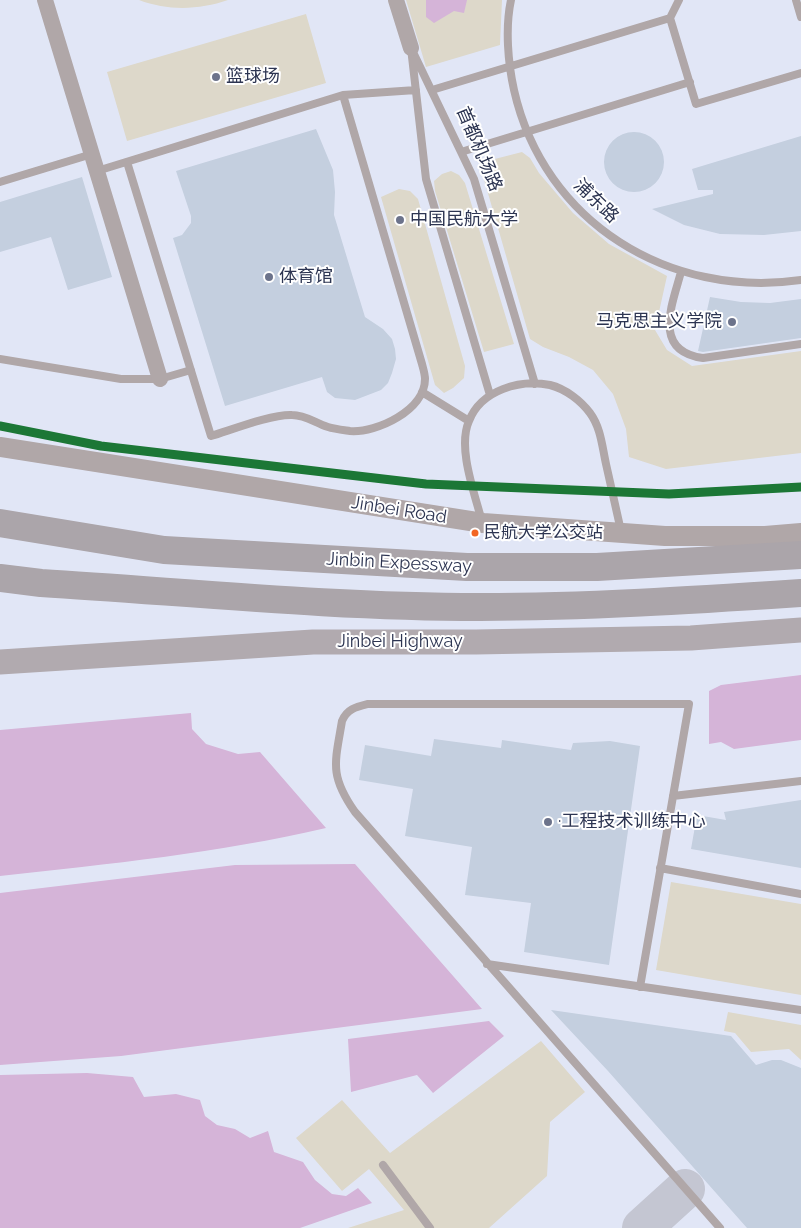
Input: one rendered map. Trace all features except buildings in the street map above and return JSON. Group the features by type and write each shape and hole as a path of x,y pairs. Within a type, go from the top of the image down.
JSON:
{"highway":[{"name":"Jinbin Expessway","path":"2,523 164,550 466,567 597,567 801,555"},
{"path":"0,578 41,583"},
{"path":"0,582 41,583 336,604 480,607 650,603 801,593"}],"main road":[{"name":"Jinbei Highway","path":"0,652 323,633 480,634 690,629 801,621"},
{"name":"Jinbei Highway","path":"0,662 313,642 476,642 691,638 801,630"}],"street":[{"path":"45,0 160,380"},
{"name":"首都机场路","path":"396,0 411,48"},
{"name":"Jinbei Road","path":"0,448 483,523 665,536 765,536 801,533"}],"lane":[{"name":"浦东路","path":"511,0 508,10 510,66 516,99 527,132 552,177 585,215 625,246 654,262 681,272 718,281 744,284 769,284 801,280"},
{"path":"679,0 670,18 696,104 801,73"},
{"path":"796,0 801,17"},
{"path":"432,90 670,18"},
{"name":"首都机场路","path":"411,48 426,179 490,395"},
{"name":"首都机场路","path":"411,48 474,179 535,384"},
{"path":"460,152 690,82"},
{"path":"97,171 343,95 416,90"},
{"path":"127,162 211,436 274,417 291,414 310,418 328,427 352,431 373,429 394,421 411,407 422,392 425,379 343,95"},
{"path":"0,182 92,154"},
{"path":"681,272 668,317 672,338 677,348 692,357 703,358 801,344"},
{"path":"0,359 121,379 160,380 190,370"},
{"path":"483,523 466,453 465,439 469,421 477,408 490,395 508,386 535,384 551,386 568,393 583,405 598,426 621,533"},
{"path":"422,392 469,421"},
{"path":"640,987 689,704 368,704 353,708 345,714 342,721 335,765 339,787 355,812 720,1228"},
{"path":"673,796 801,781"},
{"path":"660,868 801,894"},
{"path":"487,964 801,1010"},
{"path":"383,1166 430,1228"}],"shaded area":[{"path":"139,0 228,0 206,6 184,8 161,6"},
{"path":"406,0 502,0 500,45 426,67"},
{"path":"426,0 467,0 464,13 454,11 434,23 426,17"},
{"name":"篮球场","path":"306,14 326,83 127,141 107,72"},
{"path":"522,152 530,158 539,173 573,213 609,244 667,276 655,330 667,350 692,366 801,351 801,453 666,469 629,457 626,429 613,394 593,370 530,339 483,176 487,161"},
{"path":"451,171 459,175 465,183 514,344 484,352 435,191 434,181 442,174"},
{"path":"399,189 410,191 418,199 465,366 464,378 444,393 435,385 381,197"},
{"path":"801,675 801,740 734,749 721,742 709,744 709,691 721,685"},
{"path":"191,713 192,729 206,744 238,754 260,752 326,828 205,851 0,876 0,730"},
{"path":"355,864 482,1009 121,1056 0,1065 0,893 235,865"},
{"path":"671,882 801,904 801,995 656,970"},
{"path":"728,1012 801,1025 801,1060 789,1049 751,1052 735,1033 724,1031"},
{"path":"489,1021 504,1036 433,1093 417,1075 351,1092 348,1039"},
{"path":"541,1041 585,1092 550,1122 547,1176 489,1228 348,1228 404,1210 369,1169 342,1191 296,1138 342,1100 390,1153"},
{"path":"87,1073 133,1077 144,1097 176,1094 200,1100 205,1116 217,1125 235,1129 250,1138 268,1131 274,1152 303,1162 315,1180 332,1194 346,1196 358,1188 372,1203 300,1228 0,1228 0,1075"}],"taxiway":[{"path":"642,1228 685,1189"}],"transit line":[{"path":"0,426 101,446 426,484 669,494 801,487"}],"place":[{"name":"篮球场","path":"216,77"},
{"name":"中国民航大学","path":"400,220"},
{"name":"体育馆","path":"269,277"},
{"name":"马克思主义学院","path":"732,322"},
{"name":"民航大学公交站","path":"475,533"},
{"name":"·工程技术训练中心","path":"548,822"}]}
